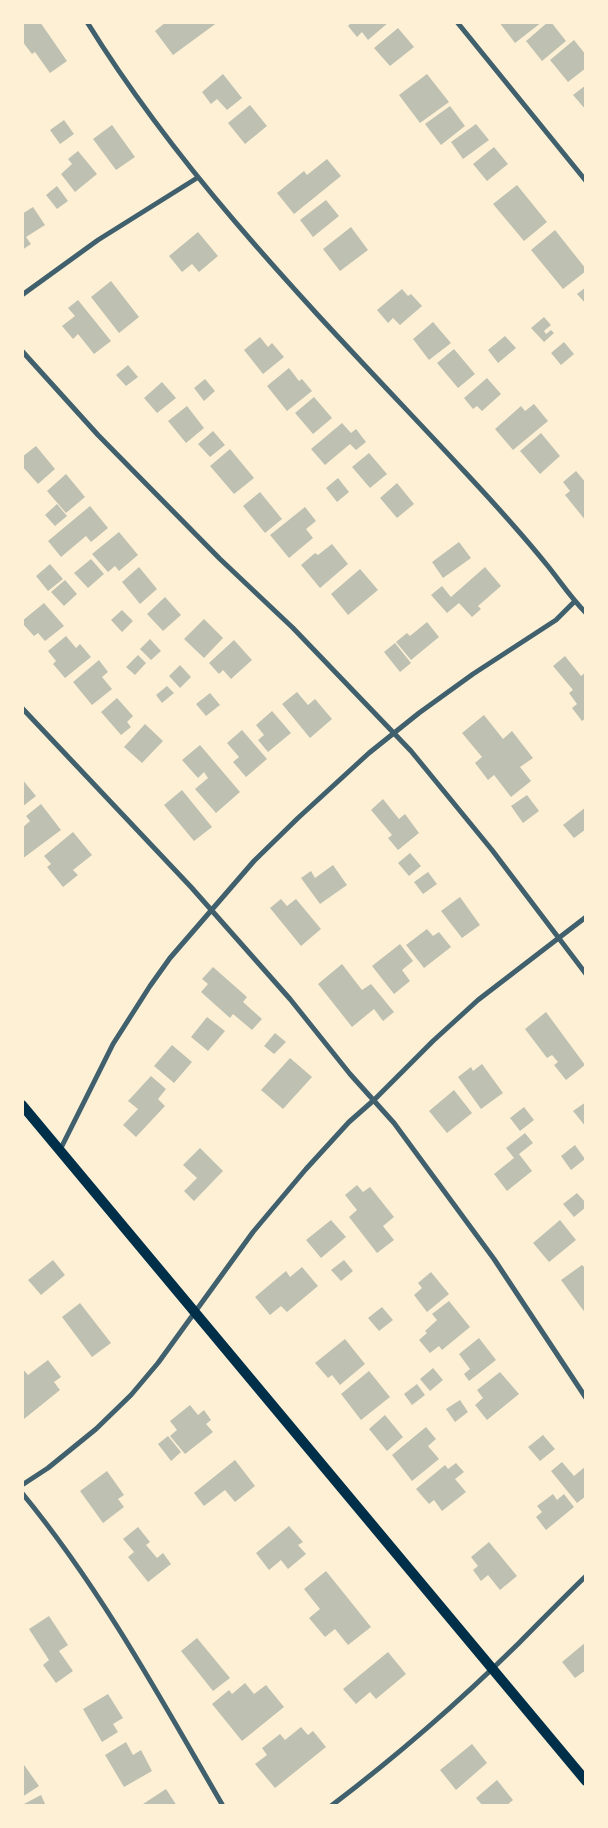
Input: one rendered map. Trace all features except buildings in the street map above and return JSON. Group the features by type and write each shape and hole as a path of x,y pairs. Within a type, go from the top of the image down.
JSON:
{"main road":[{"path":"22,1105 586,1781"}],"street":[{"path":"87,22 121,73 197,178 294,290 466,473 546,564 574,602 586,613"},
{"path":"457,22 586,181"},
{"path":"22,295 98,240 197,178"},
{"path":"22,351 111,449 220,559 299,635 411,751 492,850 586,974"},
{"path":"60,1150 89,1090 131,1014 170,958 254,861 369,753 473,674 556,620 574,602"},
{"path":"22,708 212,909 394,1124 494,1259 586,1398"},
{"path":"22,1485 48,1468 96,1429 131,1395 158,1363 254,1232 306,1169 349,1122 472,1006 586,917"},
{"path":"22,1493 84,1576 138,1660 223,1806"},
{"path":"331,1806 412,1741 492,1668 586,1576"}]}
